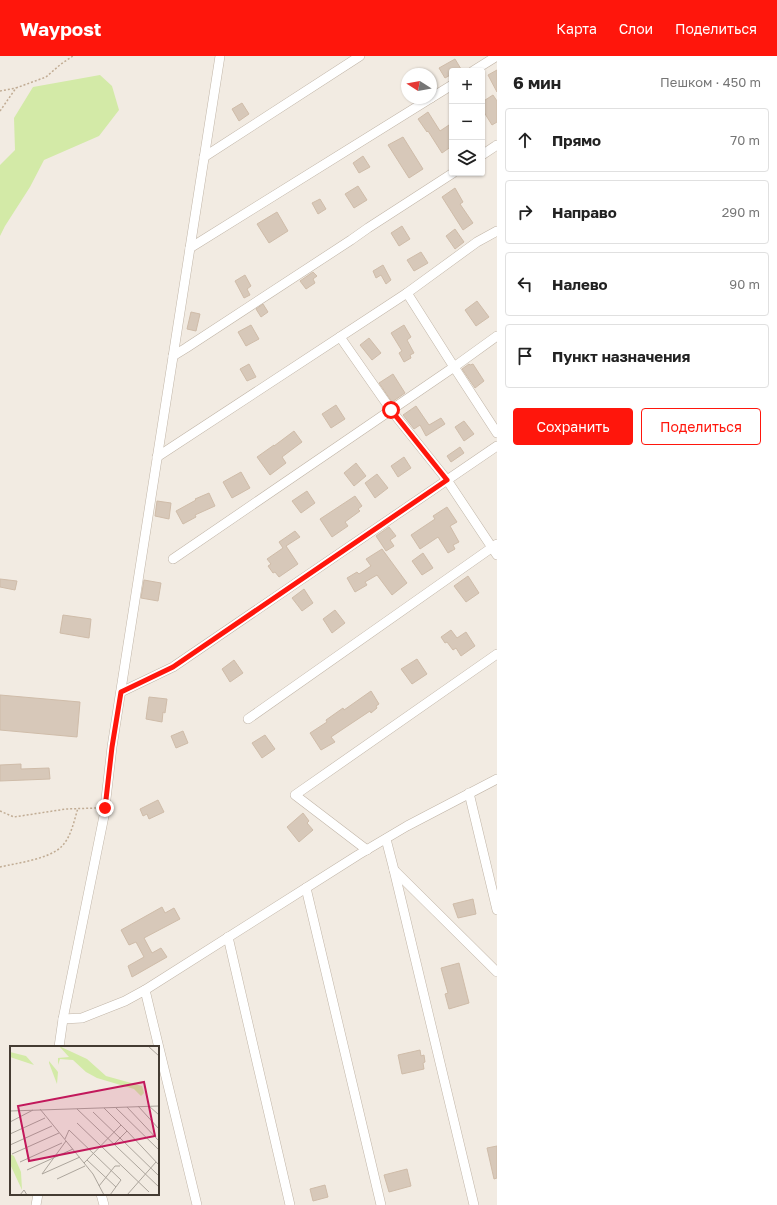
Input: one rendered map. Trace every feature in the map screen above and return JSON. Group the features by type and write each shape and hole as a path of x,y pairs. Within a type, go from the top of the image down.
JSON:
{"street":[{"path":"59,1046 63,1019 105,808 112,747 220,56"},
{"path":"204,157 360,56"},
{"path":"478,68 497,56"},
{"path":"437,94 449,86"},
{"path":"190,248 421,104"},
{"path":"485,153 497,146"},
{"path":"173,356 449,176"},
{"path":"158,457 407,293 477,242 497,231"},
{"path":"407,293 497,433"},
{"path":"174,559 497,336"},
{"path":"248,719 495,549 447,480 391,410 340,337"},
{"path":"121,692 173,667 497,446"},
{"path":"367,850 295,795 497,654"},
{"path":"63,1019 82,1018 125,1001 145,990 386,838 497,779"},
{"path":"469,793 497,910"},
{"path":"386,838 474,1205"},
{"path":"394,870 497,972"},
{"path":"306,888 381,1205"},
{"path":"228,937 290,1205"},
{"path":"145,990 159,1046"},
{"path":"159,1048 197,1205"},
{"path":"36,1205 38,1195"},
{"path":"101,1195 104,1205"}],"path":[{"path":"0,91 16,88 46,77 73,56"},
{"path":"0,111 16,88"},
{"path":"0,867 39,858 62,846 70,834 78,808"},
{"path":"0,811 14,817 66,809 105,808"}],"green space":[{"path":"100,75 112,86 119,110 99,136 44,160 30,187 0,236 0,165 15,150 14,118 33,87"}],"building":[{"path":"455,59 460,68 449,68 449,76 445,78 439,68"},
{"path":"497,70 497,92 488,75"},
{"path":"493,95 497,101 497,122 492,125 485,114 485,100"},
{"path":"242,103 249,114 239,121 232,109"},
{"path":"428,112 440,131 449,125 449,148 442,153 428,131 427,132 418,119"},
{"path":"403,137 423,169 409,178 388,145"},
{"path":"363,156 370,167 359,173 353,163"},
{"path":"358,186 367,200 354,208 345,194"},
{"path":"455,188 463,202 460,204 473,223 463,230 442,197"},
{"path":"320,199 326,209 318,214 312,203"},
{"path":"277,212 288,231 269,243 257,224"},
{"path":"402,226 410,239 399,246 391,233"},
{"path":"455,229 464,242 455,249 446,236"},
{"path":"421,252 428,263 414,271 407,260"},
{"path":"383,265 391,280 386,284 381,275 376,278 373,271"},
{"path":"313,272 317,276 313,279 315,283 306,289 300,281"},
{"path":"245,275 251,286 247,289 250,295 244,298 235,281"},
{"path":"477,301 489,317 476,326 465,310"},
{"path":"263,304 268,312 261,317 256,309"},
{"path":"191,312 200,314 196,331 187,329"},
{"path":"251,325 259,339 246,346 238,332"},
{"path":"404,325 411,337 407,340 414,353 410,355 411,358 404,362 399,353 402,351 391,333"},
{"path":"369,338 381,353 372,360 360,345"},
{"path":"249,364 256,377 247,381 240,369"},
{"path":"469,364 473,364 484,381 475,388 462,369"},
{"path":"393,374 405,393 392,402 379,383"},
{"path":"336,405 345,419 331,428 322,414"},
{"path":"416,406 429,425 441,418 445,424 426,436 420,425 414,429 403,415"},
{"path":"464,421 474,434 464,441 455,427"},
{"path":"294,431 302,442 282,457 286,463 270,475 257,457"},
{"path":"460,447 464,453 451,462 447,456"},
{"path":"404,457 411,468 398,477 391,466"},
{"path":"356,463 366,476 354,486 344,473"},
{"path":"241,472 250,488 232,498 223,482"},
{"path":"377,474 388,488 375,498 365,483"},
{"path":"307,491 315,503 301,513 292,501"},
{"path":"209,493 215,506 195,515 196,517 183,524 176,511 196,500 195,499"},
{"path":"355,496 362,506 358,509 360,511 345,522 348,526 332,537 320,519"},
{"path":"157,501 171,503 169,519 155,516"},
{"path":"447,507 457,522 450,526 459,542 453,545 455,549 448,553 438,537 420,549 411,535 435,519 433,516"},
{"path":"389,527 396,536 390,540 394,546 386,551 376,536"},
{"path":"295,531 300,537 286,546 298,564 279,577 275,572 273,573 268,566 271,564 267,559 283,548 279,542"},
{"path":"382,549 407,583 392,595 377,575 365,582 367,585 355,592 347,578 357,572 359,574 371,566 366,559"},
{"path":"423,553 433,568 422,575 412,561"},
{"path":"468,576 479,593 466,602 454,586"},
{"path":"0,579 17,581 15,590 0,587"},
{"path":"144,580 161,583 158,601 141,598"},
{"path":"304,589 313,603 302,611 292,598"},
{"path":"335,610 345,623 332,633 323,619"},
{"path":"63,615 91,619 89,638 60,633"},
{"path":"451,630 457,638 466,632 475,646 461,656 456,648 453,650 441,637"},
{"path":"417,659 427,674 412,684 401,669"},
{"path":"234,660 243,673 230,682 222,669"},
{"path":"371,691 379,704 376,706 377,708 331,737 335,742 321,750 310,733 327,722 326,720 343,708 344,710"},
{"path":"0,695 80,702 77,737 0,730"},
{"path":"149,697 167,699 162,722 146,719"},
{"path":"183,731 188,743 176,748 171,736"},
{"path":"265,735 275,749 262,758 252,743"},
{"path":"21,764 21,769 49,768 50,779 0,781 0,765"},
{"path":"158,800 164,812 149,819 147,814 143,816 140,809"},
{"path":"303,813 309,821 307,823 313,830 299,842 287,827"},
{"path":"473,899 476,914 458,918 453,904"},
{"path":"162,907 165,913 174,908 180,919 144,938 152,953 161,948 167,957 132,977 128,966 144,957 136,942 129,945 121,930"},
{"path":"459,963 469,1003 449,1009 445,994 448,993 441,968"},
{"path":"420,1050 421,1056 424,1055 424,1069 402,1074 398,1055"},
{"path":"497,1146 497,1178 494,1179 487,1148"},
{"path":"407,1169 411,1186 389,1192 384,1175"},
{"path":"325,1185 328,1197 313,1201 310,1189"}],"route":[{"path":"105,808 112,747 121,692 173,667 447,480 391,410"}]}
